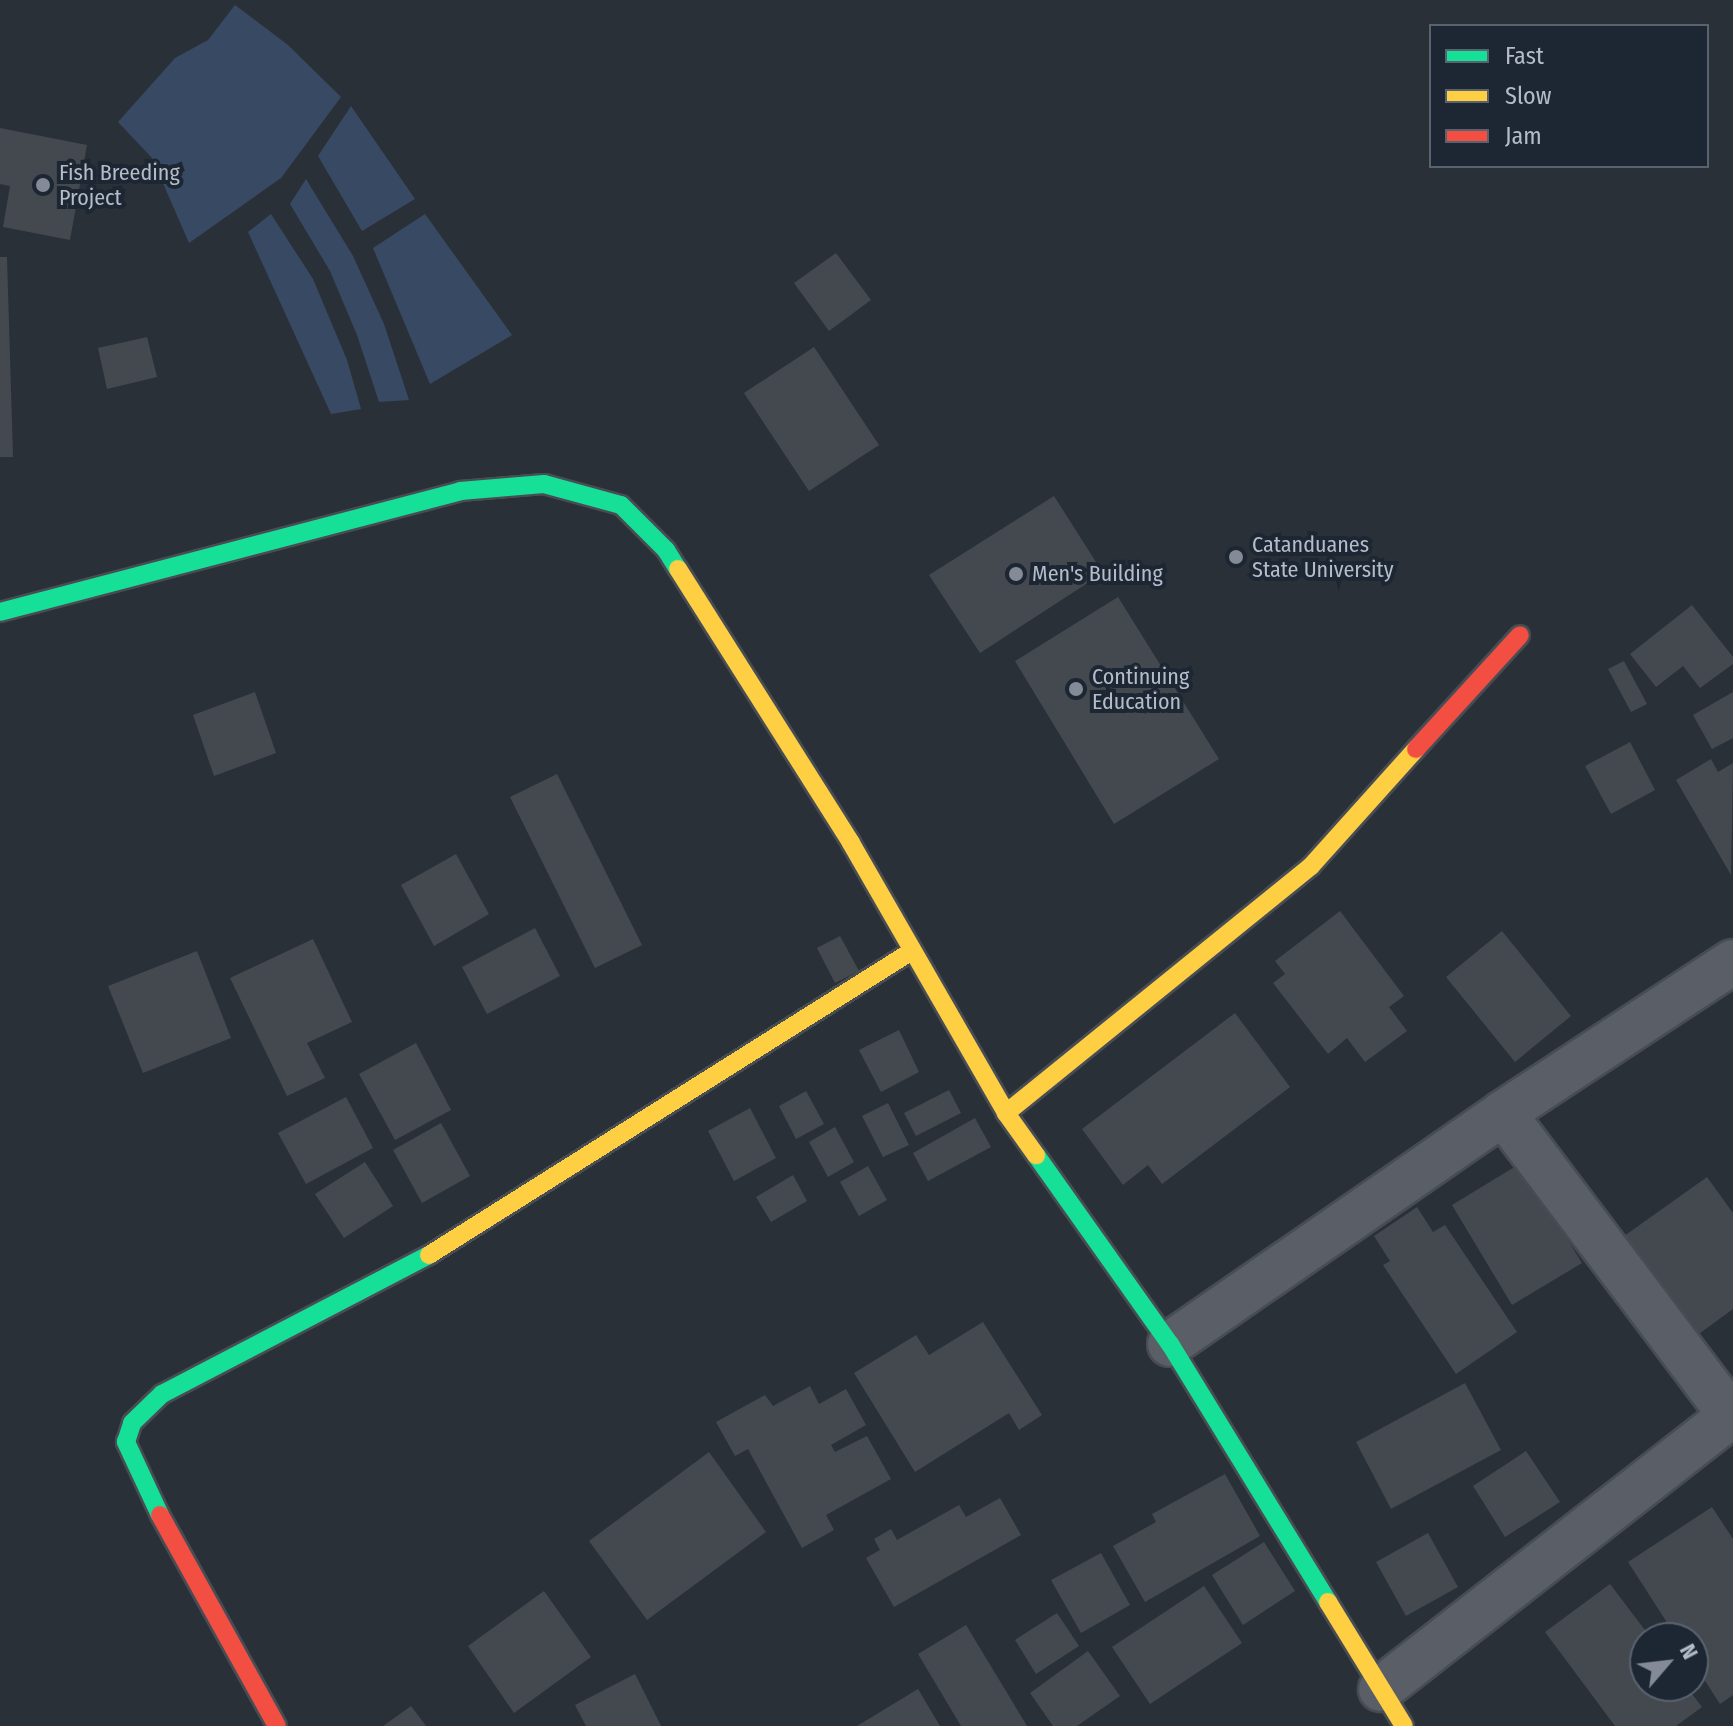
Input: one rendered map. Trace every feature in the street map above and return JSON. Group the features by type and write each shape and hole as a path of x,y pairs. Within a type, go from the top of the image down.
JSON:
{"street":[{"path":"0,612 460,491 544,484 621,505 666,550 851,843 1006,1113 1170,1344 1404,1726"},
{"path":"1006,1113 1311,866 1520,635"},
{"path":"277,1726 160,1515 126,1442 132,1423 162,1394 419,1261 912,951"},
{"path":"1170,1344 1503,1113 1733,962"},
{"path":"1381,1689 1732,1415 1503,1113"}],"water":[{"path":"235,5 288,45 341,97 281,178 189,243 152,158 118,122 175,58 208,40"},
{"path":"351,106 415,199 362,231 318,156"},
{"path":"306,179 353,256 384,324 409,400 379,402 357,335 330,271 290,204"},
{"path":"271,214 313,279 347,360 361,409 331,414 248,232"},
{"path":"425,214 512,335 430,384 373,248"}],"building":[{"name":"Fish Breeding Project","path":"0,128 87,145 70,240 3,227 10,186 0,184"},
{"path":"836,253 871,300 829,331 794,283"},
{"path":"0,257 7,257 13,457 0,457"},
{"path":"147,337 157,377 107,389 98,348"},
{"path":"814,347 879,445 809,491 744,393"},
{"name":"Men's Building","path":"1054,496 1103,573 980,653 929,575"},
{"path":"1118,597 1219,759 1114,824 1015,661"},
{"path":"1692,605 1733,657 1733,664 1700,688 1683,666 1656,687 1630,654"},
{"path":"1624,661 1647,704 1631,712 1608,669"},
{"path":"255,692 276,753 214,776 193,715"},
{"path":"1733,692 1733,738 1712,749 1693,715"},
{"path":"1630,742 1655,790 1611,814 1585,766"},
{"path":"1711,759 1718,772 1733,763 1731,875 1676,780"},
{"path":"557,774 642,945 595,968 510,797"},
{"path":"456,854 489,914 434,946 401,885"},
{"path":"1340,911 1404,996 1389,1007 1407,1031 1365,1062 1347,1038 1328,1054 1273,983 1285,974 1275,961"},
{"path":"535,928 560,976 487,1014 462,967"},
{"path":"1502,931 1571,1016 1515,1062 1446,977"},
{"path":"840,936 859,971 835,983 817,948"},
{"path":"313,939 352,1022 307,1043 325,1078 287,1096 230,978"},
{"path":"197,951 231,1038 143,1073 108,986"},
{"path":"1235,1013 1290,1087 1162,1184 1148,1165 1123,1185 1082,1129"},
{"path":"899,1030 919,1072 881,1092 859,1050"},
{"path":"416,1043 451,1110 395,1140 359,1074"},
{"path":"949,1090 961,1113 916,1136 904,1113"},
{"path":"806,1091 824,1124 796,1139 779,1106"},
{"path":"346,1097 373,1148 306,1184 278,1133"},
{"path":"888,1103 909,1145 883,1157 862,1116"},
{"path":"750,1108 776,1158 734,1181 708,1131"},
{"path":"975,1118 991,1147 928,1181 913,1153"},
{"path":"441,1123 470,1176 422,1203 393,1150"},
{"path":"835,1127 854,1162 828,1177 809,1142"},
{"path":"365,1162 393,1206 344,1238 315,1194"},
{"path":"1521,1163 1582,1263 1512,1305 1452,1205"},
{"path":"868,1166 887,1200 859,1216 840,1182"},
{"path":"793,1175 807,1201 771,1222 756,1197"},
{"path":"1707,1177 1733,1213 1733,1309 1692,1339 1620,1239"},
{"path":"1417,1207 1433,1232 1445,1225 1517,1332 1456,1374 1383,1265 1390,1261 1374,1236"},
{"path":"983,1322 1042,1415 1019,1430 1009,1413 915,1472 854,1373 916,1335 929,1355"},
{"path":"1465,1383 1501,1450 1391,1509 1356,1442"},
{"path":"810,1386 819,1404 846,1389 866,1425 831,1445 835,1452 867,1436 891,1479 826,1515 834,1530 802,1548 748,1449 735,1456 716,1422 765,1395 773,1406"},
{"path":"1526,1451 1560,1502 1505,1537 1473,1486"},
{"path":"709,1452 766,1532 647,1620 589,1541"},
{"path":"1225,1474 1260,1536 1145,1602 1113,1546 1156,1522 1152,1514"},
{"path":"1000,1498 1021,1535 894,1607 866,1558 880,1550 874,1539 891,1529 897,1540 959,1505 966,1517"},
{"path":"1712,1507 1733,1539 1733,1695 1720,1704 1709,1687 1709,1622 1667,1622 1628,1562"},
{"path":"1428,1533 1458,1587 1406,1616 1376,1562"},
{"path":"1264,1542 1295,1591 1243,1625 1212,1575"},
{"path":"1101,1553 1130,1605 1081,1633 1051,1580"},
{"path":"1610,1584 1639,1622 1629,1622 1629,1702 1698,1702 1702,1707 1676,1726 1615,1726 1545,1632"},
{"path":"1204,1586 1242,1643 1150,1704 1112,1647"},
{"path":"544,1591 591,1657 514,1713 468,1646"},
{"path":"1057,1613 1079,1646 1036,1674 1015,1640"},
{"path":"966,1625 1027,1726 961,1726 918,1654"},
{"path":"1088,1651 1120,1696 1077,1726 1053,1726 1030,1693"},
{"path":"635,1674 661,1726 586,1726 575,1705"},
{"path":"918,1689 940,1726 857,1726"},
{"path":"411,1706 426,1726 383,1726"}],"traffic: fast":[{"path":"0,612 460,491 544,484 621,505 666,550 678,569"},
{"path":"1036,1155 1170,1344 1328,1602"},
{"path":"160,1515 126,1442 132,1423 162,1394 429,1255"}],"traffic: slow":[{"path":"678,569 851,843 1006,1113 1036,1155"},
{"path":"1006,1113 1311,866 1416,749"},
{"path":"429,1255 912,951"},
{"path":"1328,1602 1404,1726"}],"traffic: jam":[{"path":"1416,749 1520,635"},
{"path":"160,1515 277,1726"}],"place":[{"name":"Fish Breeding Project","path":"43,185"},
{"name":"Catanduanes State University","path":"1236,557"},
{"name":"Men's Building","path":"1016,574"},
{"name":"Continuing Education","path":"1076,689"}]}
